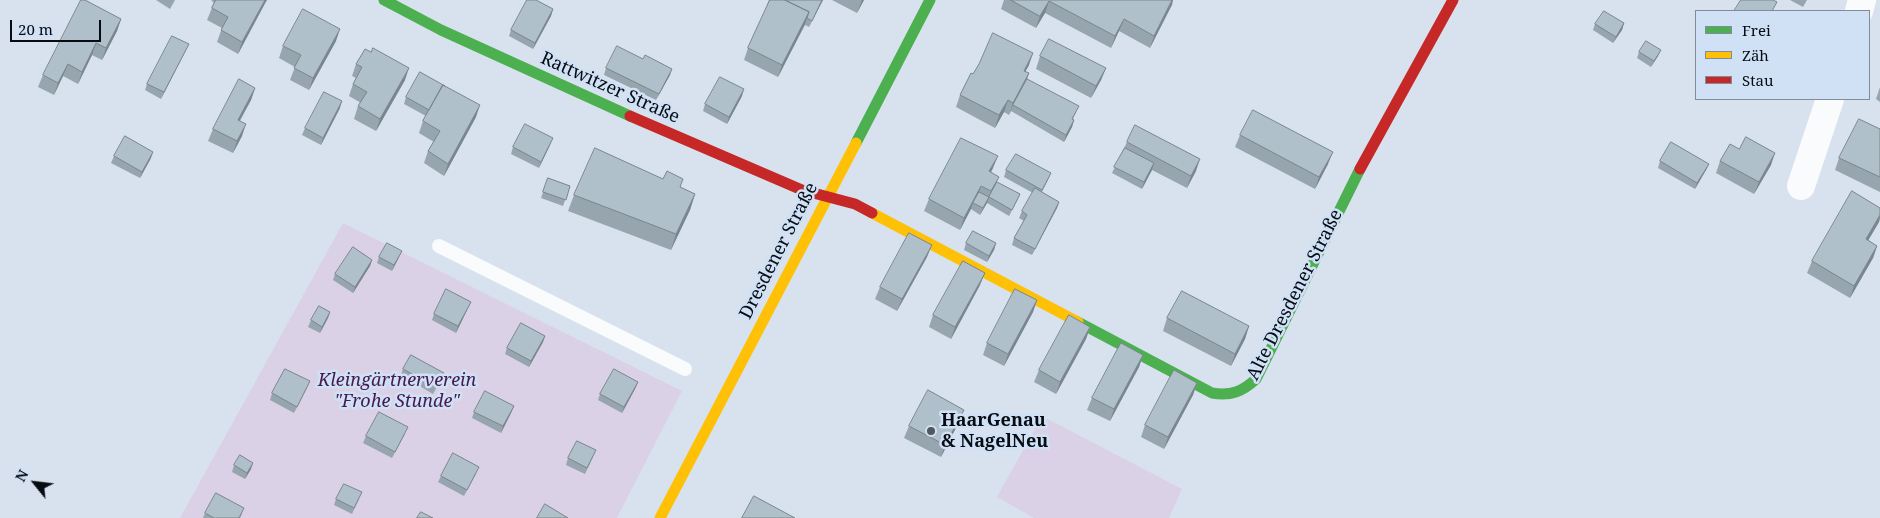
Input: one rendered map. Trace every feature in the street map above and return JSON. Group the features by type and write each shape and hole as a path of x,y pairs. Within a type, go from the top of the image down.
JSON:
{"street":[{"name":"Rattwitzer Straße","path":"384,0 441,30 719,156 802,190 827,196"},
{"name":"Dresdener Straße","path":"660,518 930,0"},
{"name":"Alte Dresdener Straße","path":"827,196 855,204 1212,393 1228,396 1243,392 1256,379 1327,231 1417,61 1454,0"},
{"path":"1801,186 1830,100"}],"lane":[{"path":"438,246 685,369"}],"green space":[{"name":"Kleingärtnerverein \"Frohe Stunde\"","path":"343,223 682,391 617,518 180,518"},
{"path":"1042,416 1182,489 1169,518 1034,518 997,497"}],"building":[{"path":"81,0 85,0 121,19 106,48 96,43 82,72 68,64 58,83 43,75"},
{"path":"216,0 265,0 242,42 221,30 228,17 212,8"},
{"path":"527,0 536,0 553,9 535,43 511,30"},
{"path":"770,0 785,0 809,12 782,65 748,48"},
{"path":"785,0 822,0 812,21 807,18 809,12"},
{"path":"1011,0 1172,0 1154,36 1124,19 1115,36 1049,1 1040,16"},
{"path":"1741,0 1773,0 1777,2 1773,10 1735,10"},
{"path":"303,9 340,29 313,78 294,68 301,55 283,46"},
{"path":"1604,11 1624,23 1616,37 1595,24"},
{"path":"993,33 1033,53 1024,71 1029,73 1013,103 1008,100 999,115 960,95 971,73 973,74 979,64"},
{"path":"172,36 189,44 164,92 147,84"},
{"path":"1049,39 1106,68 1096,86 1040,56"},
{"path":"1646,41 1661,50 1654,61 1639,52"},
{"path":"617,46 643,59 645,55 672,69 659,94 606,68"},
{"path":"373,48 409,68 380,119 358,106 367,92 353,84 362,67 356,64 365,49 371,52"},
{"path":"420,72 445,86 443,85 429,110 406,97"},
{"path":"720,77 744,89 729,117 705,104"},
{"path":"239,79 255,88 238,120 246,124 237,141 213,129"},
{"path":"1027,79 1079,106 1066,135 1013,105"},
{"path":"443,85 480,105 448,164 428,151 440,131 423,121"},
{"path":"324,92 342,101 323,138 305,128"},
{"path":"1253,110 1333,152 1319,177 1240,135"},
{"path":"1859,119 1880,129 1880,177 1839,158"},
{"path":"525,124 553,138 541,162 513,147"},
{"path":"1135,125 1200,159 1191,176 1127,142"},
{"path":"125,136 153,152 142,172 114,156"},
{"path":"1746,137 1775,153 1759,182 1720,161 1730,144 1739,149"},
{"path":"961,138 998,156 989,171 999,177 991,191 981,186 964,218 929,199"},
{"path":"1671,142 1709,164 1697,183 1660,161"},
{"path":"595,148 663,179 667,171 683,179 680,187 695,194 676,234 574,195"},
{"path":"1125,148 1154,163 1144,182 1114,167"},
{"path":"1016,154 1051,173 1042,190 1006,170"},
{"path":"548,178 570,186 566,200 543,192"},
{"path":"997,182 1020,194 1012,210 989,197"},
{"path":"1035,188 1059,202 1035,249 1014,238 1027,215 1022,211"},
{"path":"1852,191 1880,208 1880,215 1866,239 1877,246 1854,286 1812,261"},
{"path":"979,192 989,197 983,208 973,203"},
{"path":"973,231 996,243 989,256 966,243"},
{"path":"909,233 932,245 902,299 880,287"},
{"path":"387,243 402,251 394,265 379,257"},
{"path":"353,247 372,260 355,287 335,274"},
{"path":"963,261 985,273 955,327 933,315"},
{"path":"446,289 471,302 458,326 434,314"},
{"path":"1015,289 1037,300 1008,354 987,343"},
{"path":"1182,291 1249,326 1235,354 1167,318"},
{"path":"319,306 330,312 322,327 311,320"},
{"path":"1069,315 1090,327 1060,382 1039,370"},
{"path":"521,323 545,336 531,361 507,348"},
{"path":"1121,343 1143,355 1114,409 1092,398"},
{"path":"411,355 444,373 436,387 403,369"},
{"path":"285,369 310,381 297,407 272,393"},
{"path":"614,369 638,382 624,407 600,394"},
{"path":"1174,370 1197,383 1168,437 1145,425"},
{"path":"928,390 964,410 945,445 909,426"},
{"path":"485,391 514,406 503,426 474,412"},
{"path":"379,412 408,427 395,452 366,436"},
{"path":"577,441 596,450 587,468 568,458"},
{"path":"453,453 479,467 467,490 441,476"},
{"path":"240,455 253,463 247,473 234,465"},
{"path":"344,484 362,492 354,508 336,499"},
{"path":"216,493 244,508 239,518 214,518 205,513"},
{"path":"754,496 795,518 742,518"},
{"path":"545,504 568,518 537,518"},
{"path":"421,512 433,518 417,518"}],"traffic: fast":[{"path":"384,0 441,30 630,116"},
{"path":"856,143 930,0"},
{"path":"1078,322 1212,393 1225,394 1241,390 1256,379 1360,169"}],"traffic: slow":[{"path":"660,518 856,143"},
{"path":"872,213 1078,322"}],"traffic: jam":[{"path":"1360,169 1453,0"},
{"path":"630,116 802,190 855,204 872,213"}],"place":[{"name":"HaarGenau & NagelNeu","path":"931,431"}]}
